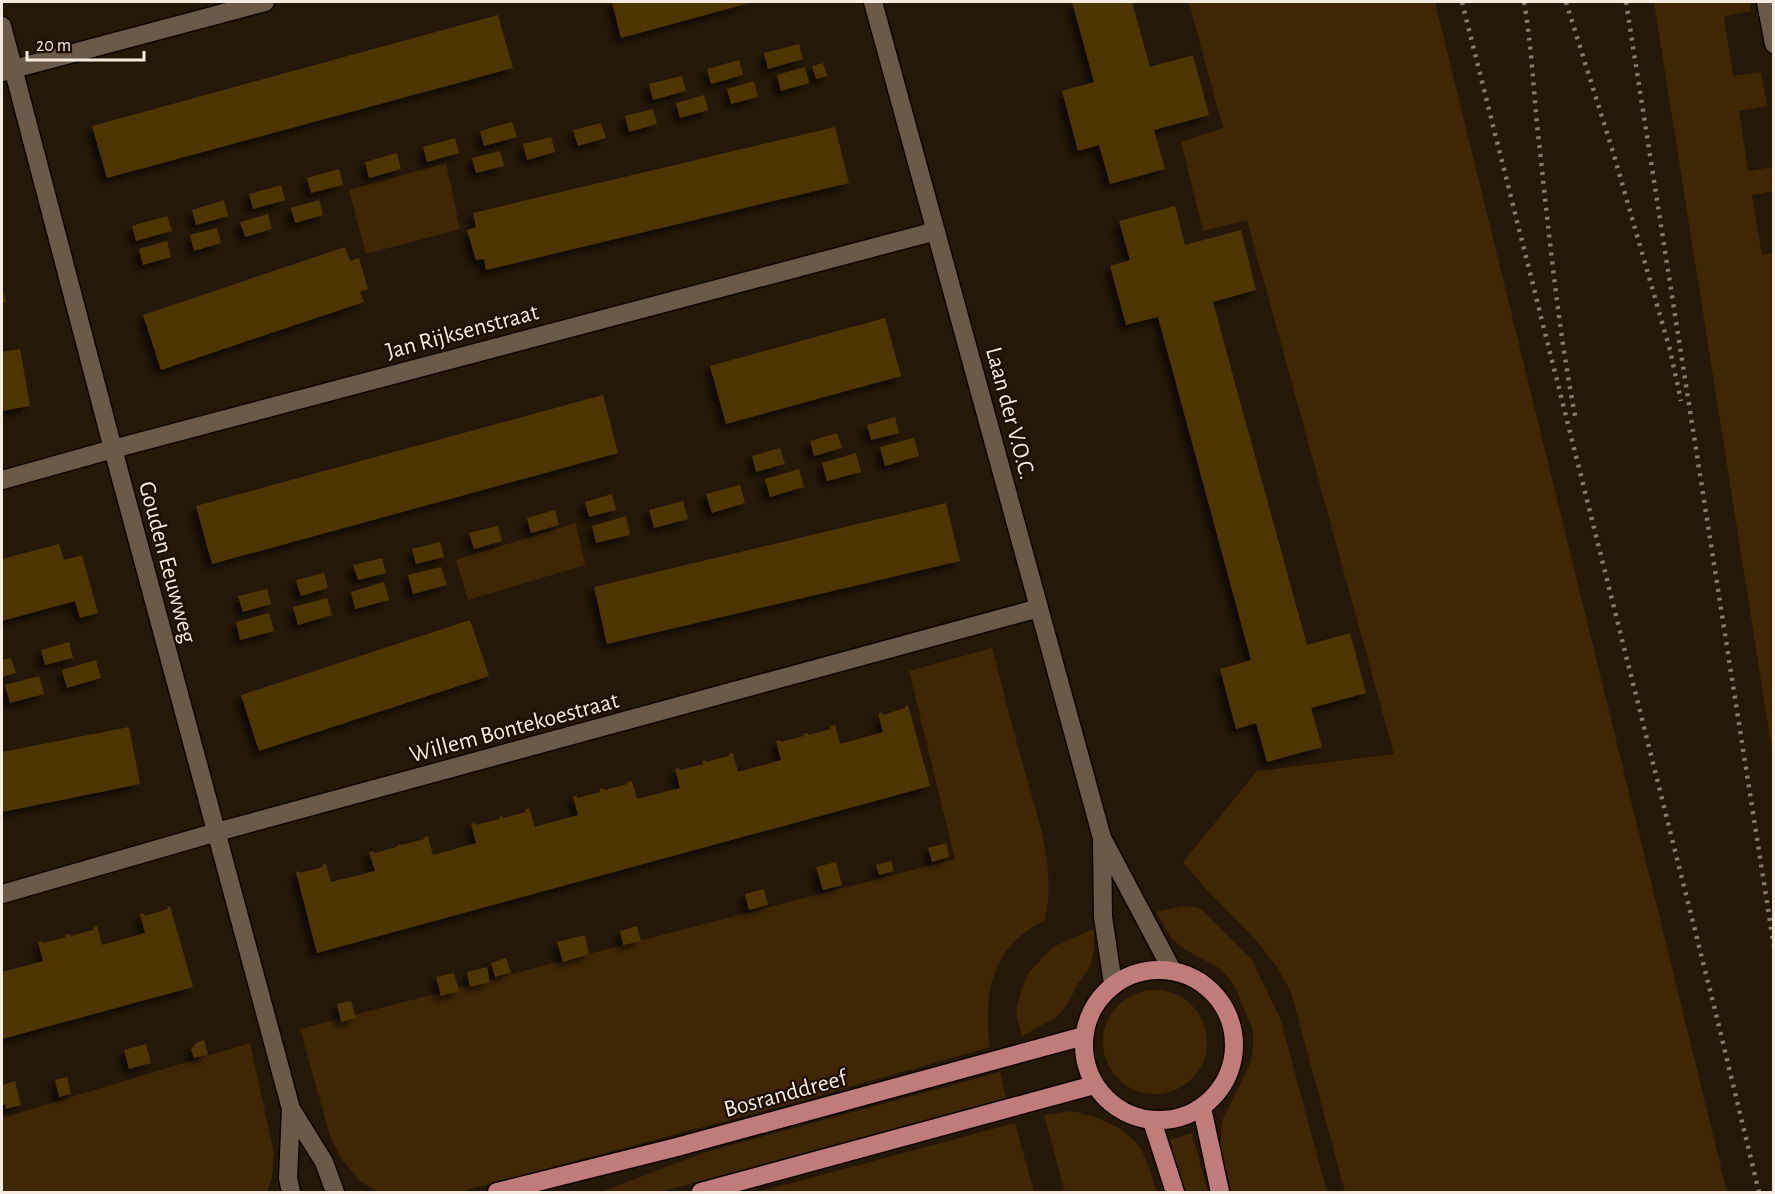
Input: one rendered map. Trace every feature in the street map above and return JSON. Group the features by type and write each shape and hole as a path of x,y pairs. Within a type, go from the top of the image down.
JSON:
{"main road":[{"path":"1172,970 1204,984 1226,1007 1235,1041 1227,1080 1202,1108 1180,1118 1152,1121 1135,1117 1111,1104 1094,1085 1086,1063 1084,1036 1091,1011 1113,984 1137,972 1172,970"},
{"name":"Bosranddreef","path":"497,1192 711,1137 1084,1036"},
{"path":"701,1192 1094,1085"},
{"path":"1202,1108 1220,1192"},
{"path":"1152,1121 1175,1192"}],"street":[{"path":"8,70 265,2"},
{"name":"Laan der V.O.C.","path":"873,2 1102,838 1172,970"},
{"path":"1766,2 1773,44"},
{"name":"Gouden Eeuwweg","path":"2,26 8,70 291,1109 324,1162 335,1192"},
{"name":"Jan Rijksenstraat","path":"2,480 936,231"},
{"name":"Willem Bontekoestraat","path":"2,894 217,832 1039,608"},
{"name":"Laan der V.O.C.","path":"1102,838 1103,917 1113,984"},
{"name":"Gouden Eeuwweg","path":"291,1109 288,1178 291,1192"}],"shaded area":[{"path":"1189,2 1435,2 1727,1192 1345,1192 1291,992 1277,967 1256,940 1183,862 1257,771 1394,754 1247,220 1203,231 1181,142 1223,128"},
{"path":"1654,2 1750,2 1751,11 1724,16 1733,76 1761,72 1767,106 1739,111 1748,171 1773,167 1773,191 1752,195 1762,255 1774,253 1773,756"},
{"path":"446,163 460,229 366,254 349,190"},
{"path":"576,523 585,565 468,600 456,560"},
{"path":"992,648 1044,845 1048,900 1045,920 1013,943 1002,957 995,972 988,1007 990,1047 797,1102 459,1192 379,1192 360,1181 342,1159 331,1139 300,1029 955,859 909,671"},
{"path":"1183,906 1202,910 1252,960 1280,1018 1327,1192 1232,1192 1220,1150 1222,1121 1249,1066 1253,1051 1253,1030 1235,987 1228,977 1219,968 1186,950 1172,939 1156,912"},
{"path":"1094,929 1094,950 1089,969 1077,985 1068,1003 1058,1016 1022,1036 1016,1012 1029,972 1053,947"},
{"path":"1155,990 1175,994 1192,1005 1203,1022 1207,1042 1203,1062 1192,1079 1175,1090 1155,1094 1135,1090 1118,1079 1107,1062 1103,1042 1107,1022 1118,1005 1135,994"},
{"path":"250,1043 274,1153 272,1177 267,1192 2,1192 2,1118"},
{"path":"1000,1072 1006,1098 660,1192 601,1192 706,1152"},
{"path":"1071,1111 1109,1123 1134,1140 1145,1158 1157,1192 1065,1192 1044,1115"},
{"path":"1015,1123 1034,1192 758,1192"},
{"path":"1192,1133 1208,1192 1185,1192 1170,1140"}],"building":[{"path":"612,2 753,2 621,38"},
{"path":"1072,2 1132,2 1150,67 1193,55 1209,115 1154,130 1165,169 1110,184 1099,145 1078,151 1062,91 1094,82"},
{"path":"498,15 513,68 107,178 92,126"},
{"path":"799,44 803,59 768,69 764,53"},
{"path":"739,60 743,75 711,84 707,69"},
{"path":"823,63 827,76 816,79 812,66"},
{"path":"805,67 809,83 781,91 777,75"},
{"path":"682,76 686,91 653,100 649,84"},
{"path":"754,81 758,97 731,104 727,89"},
{"path":"704,95 708,110 680,118 676,103"},
{"path":"653,109 657,124 629,132 625,116"},
{"path":"512,122 517,137 484,146 480,131"},
{"path":"601,123 606,138 578,146 573,130"},
{"path":"835,127 849,183 486,270 484,259 476,260 467,230 476,227 473,213"},
{"path":"551,137 555,152 527,160 523,144"},
{"path":"455,138 459,153 427,162 423,147"},
{"path":"500,151 504,166 476,173 472,158"},
{"path":"397,153 401,169 369,178 365,162"},
{"path":"339,169 343,185 311,193 307,178"},
{"path":"281,185 285,200 253,209 249,194"},
{"path":"224,200 228,216 196,225 192,210"},
{"path":"319,200 323,215 295,223 291,208"},
{"path":"1175,206 1185,245 1241,230 1256,290 1213,302 1307,645 1350,633 1366,693 1311,708 1322,747 1267,762 1256,723 1236,729 1220,669 1251,660 1158,317 1126,325 1110,266 1130,260 1119,221"},
{"path":"268,214 272,229 245,237 240,222"},
{"path":"167,216 172,231 136,241 132,226"},
{"path":"217,228 221,243 194,251 190,235"},
{"path":"167,241 171,257 143,265 139,249"},
{"path":"345,247 350,261 359,258 368,289 360,292 364,302 161,370 143,315"},
{"path":"2,288 6,302 2,303"},
{"path":"885,318 901,376 726,424 710,366"},
{"path":"20,349 30,406 2,411 2,352"},
{"path":"603,395 618,453 212,564 196,506"},
{"path":"895,417 899,433 871,440 867,425"},
{"path":"837,433 842,448 814,456 810,441"},
{"path":"914,438 919,456 885,466 880,447"},
{"path":"780,448 785,464 756,472 752,456"},
{"path":"856,453 861,472 827,481 822,463"},
{"path":"799,469 804,487 770,497 765,479"},
{"path":"740,485 745,503 712,513 706,494"},
{"path":"612,494 616,510 589,517 585,502"},
{"path":"683,501 688,519 654,528 649,510"},
{"path":"946,503 960,561 607,644 594,587"},
{"path":"555,510 559,525 531,533 527,518"},
{"path":"626,516 630,535 596,543 592,526"},
{"path":"498,526 502,541 474,549 469,533"},
{"path":"440,542 444,557 416,564 412,549"},
{"path":"59,544 64,560 82,555 98,613 80,618 75,601 2,621 2,559"},
{"path":"382,558 386,573 358,580 353,565"},
{"path":"441,567 447,585 413,594 408,575"},
{"path":"324,573 328,588 301,596 296,580"},
{"path":"384,582 389,600 355,609 351,592"},
{"path":"267,589 271,604 243,612 238,596"},
{"path":"327,598 332,615 298,625 293,607"},
{"path":"269,613 274,631 240,640 236,622"},
{"path":"470,620 489,676 259,751 241,695"},
{"path":"69,642 73,658 45,665 41,650"},
{"path":"11,658 16,673 2,677 2,660"},
{"path":"96,660 101,678 67,688 62,670"},
{"path":"39,676 44,694 10,703 5,685"},
{"path":"908,705 930,786 317,953 296,872 323,867 322,865 326,864 331,882 375,871 369,852 374,851 375,853 428,836 433,855 455,849 476,843 471,824 476,825 499,819 500,816 503,818 526,812 525,810 529,808 535,827 578,815 573,797 600,792 602,788 605,790 632,781 637,799 680,788 675,769 680,770 703,764 702,761 706,760 706,762 733,753 738,772 781,760 776,741 781,740 781,742 804,736 803,734 808,733 808,735 831,729 830,726 835,725 840,744 883,732 878,714 882,712 883,715"},
{"path":"129,727 140,784 2,812 2,752"},
{"path":"946,843 949,857 932,862 928,848"},
{"path":"891,861 894,871 879,875 876,865"},
{"path":"836,862 842,885 823,890 816,867"},
{"path":"764,889 768,905 749,910 745,894"},
{"path":"170,906 193,987 2,1039 2,972 43,961 38,942 43,941 43,943 66,937 65,935 70,934 70,936 93,930 97,926 102,945 145,933 140,914 144,913 145,916 168,909 167,907"},
{"path":"637,926 641,941 623,945 620,931"},
{"path":"585,935 589,954 563,962 557,942"},
{"path":"506,958 511,973 495,977 491,963"},
{"path":"487,967 490,982 470,987 467,972"},
{"path":"454,973 459,991 441,996 436,977"},
{"path":"351,1001 356,1018 341,1022 337,1004"},
{"path":"204,1040 208,1055 194,1058 191,1050 196,1043"},
{"path":"146,1044 151,1063 129,1069 124,1050"},
{"path":"67,1077 71,1094 59,1097 55,1080"},
{"path":"15,1081 21,1105 6,1109 5,1104 2,1105 2,1085"}],"railway":[{"path":"1462,2 1759,1192"},
{"path":"1524,2 1563,347 1576,421"},
{"path":"1566,2 1613,152 1670,350 1681,401"},
{"path":"1626,2 1774,947"}]}
